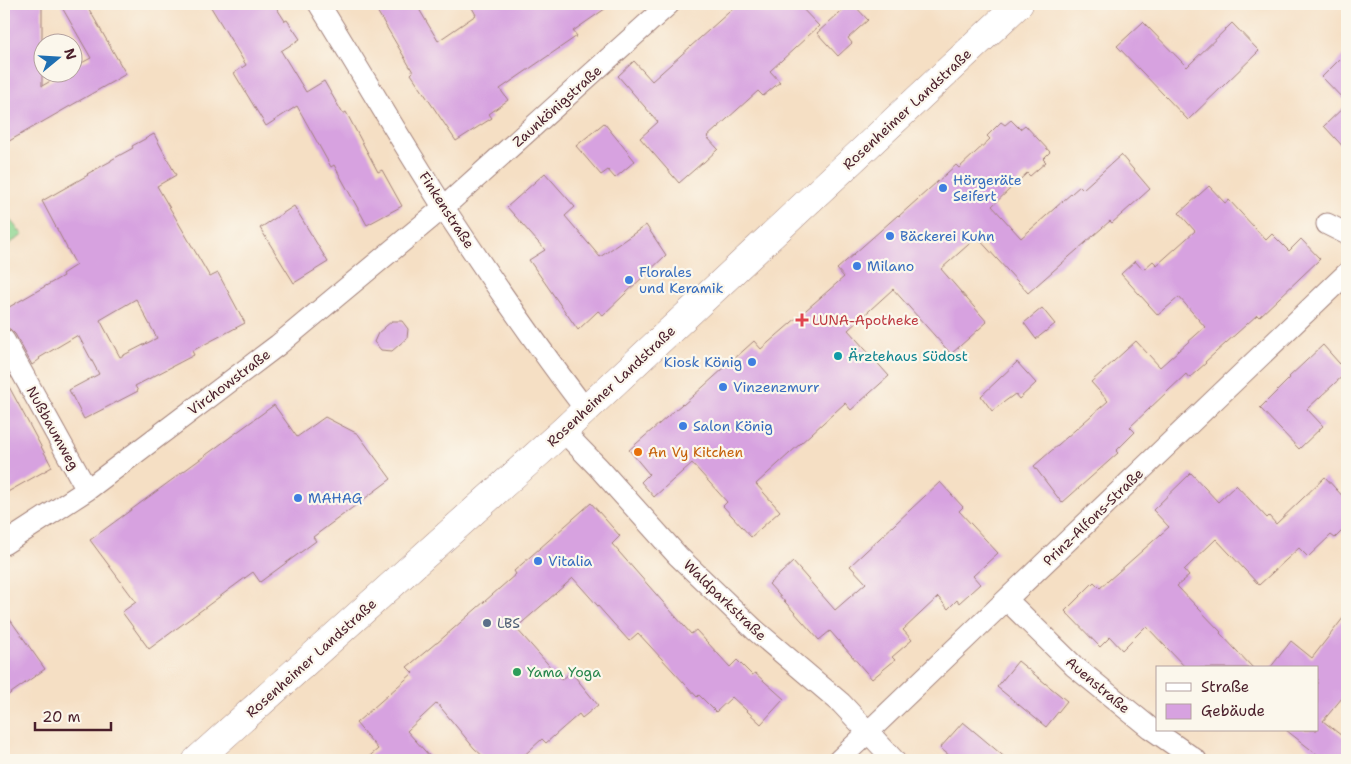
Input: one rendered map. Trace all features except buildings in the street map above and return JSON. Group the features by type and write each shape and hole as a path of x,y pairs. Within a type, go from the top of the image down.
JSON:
{"main road":[{"name":"Rosenheimer Landstraße","path":"197,760 586,410 1019,4"}],"street":[{"name":"Finkenstraße","path":"319,4 444,207 561,378 586,410"},
{"name":"Zaunkönigstraße","path":"444,207 669,4"},
{"name":"Virchowstraße","path":"4,544 87,490 278,345 444,207"},
{"path":"1327,224 1347,234"},
{"name":"Prinz-Alfons-Straße","path":"839,760 1347,273"},
{"name":"Nußbaumweg","path":"4,340 87,490"},
{"name":"Waldparkstraße","path":"563,431 678,556 755,630 837,699 894,760"},
{"name":"Auenstraße","path":"1007,600 1074,666 1150,728 1196,760"}],"green space":[{"path":"4,213 23,235 4,247"}],"place":[{"name":"Hörgeräte Seifert","path":"943,188"},
{"name":"Bäckerei Kuhn","path":"890,236"},
{"name":"Milano","path":"857,266"},
{"name":"Florales und Keramik","path":"629,280"},
{"name":"LUNA-Apotheke","path":"802,320"},
{"name":"Ärztehaus Südost","path":"838,356"},
{"name":"Kiosk König","path":"752,362"},
{"name":"Vinzenzmurr","path":"723,387"},
{"name":"Salon König","path":"683,426"},
{"name":"An Vy Kitchen","path":"638,452"},
{"name":"MAHAG","path":"298,498"},
{"name":"Vitalia","path":"538,561"},
{"name":"LBS","path":"487,623"},
{"name":"Yama Yoga","path":"517,672"}]}
